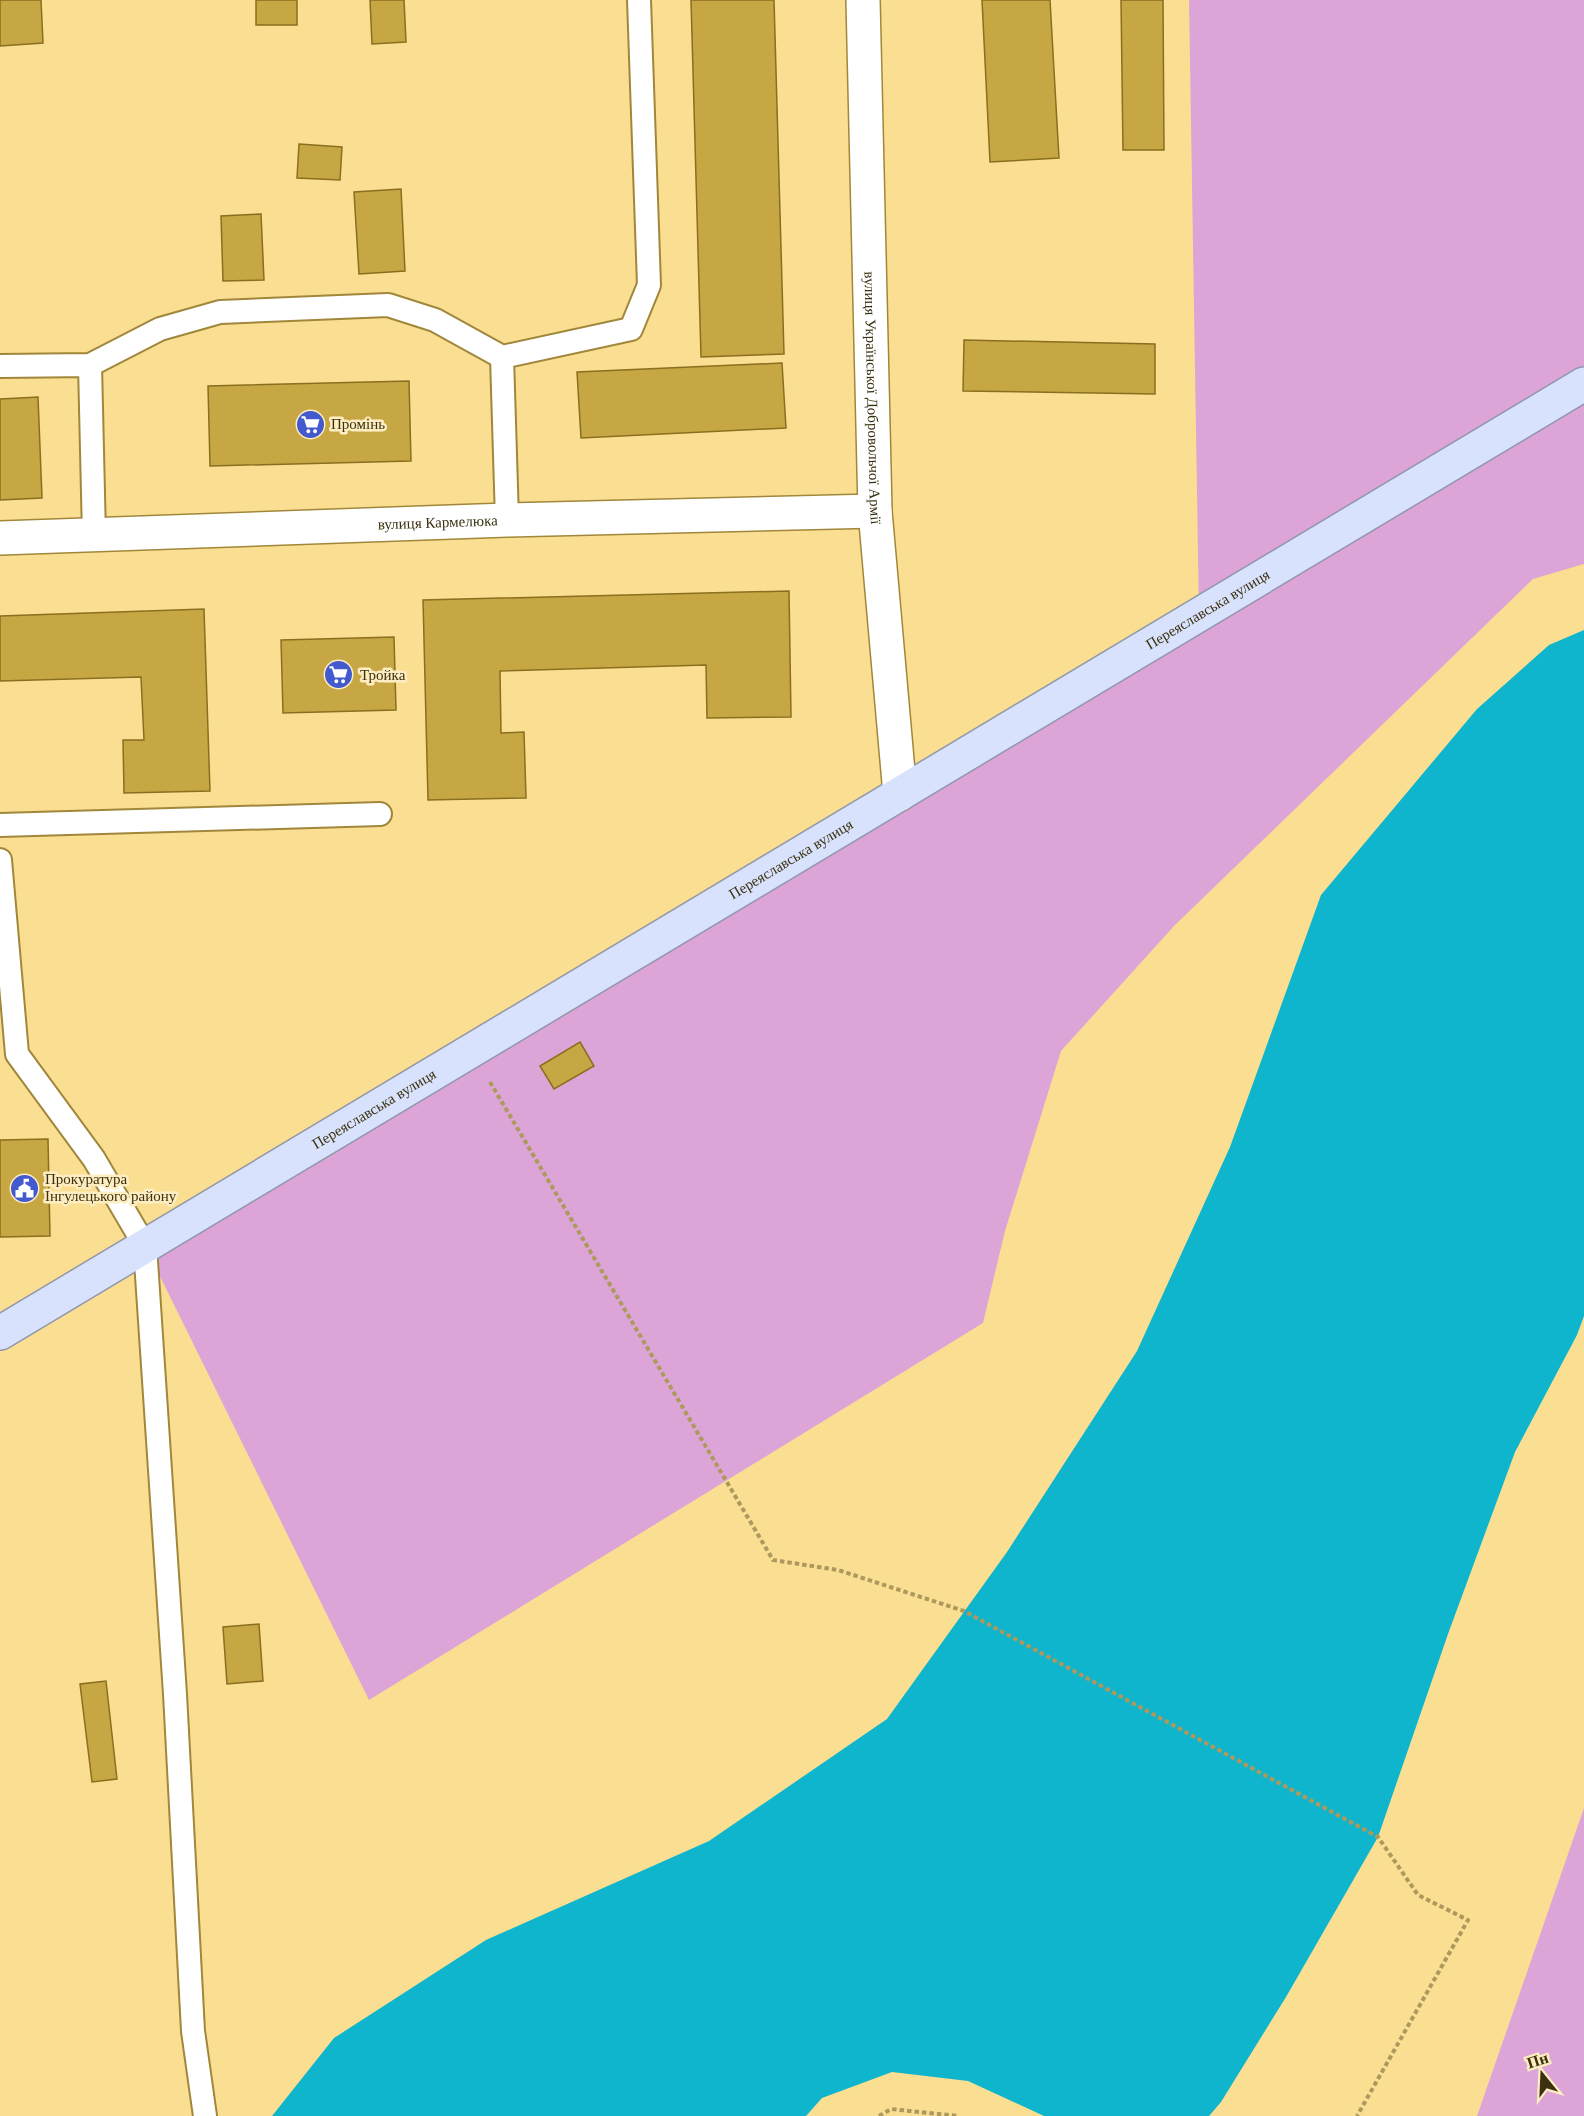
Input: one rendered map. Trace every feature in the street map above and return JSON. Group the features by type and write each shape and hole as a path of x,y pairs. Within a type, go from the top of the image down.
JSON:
{"main road":[{"name":"Переяславська вулиця","path":"0,1333 1584,384"}],"street":[{"name":"вулиця Української Добровольчої Армії","path":"863,0 876,511 900,794"},
{"name":"вулиця Кармелюка","path":"0,538 507,520 876,511"}],"lane":[{"path":"0,366 90,365 160,329 220,312 388,305 435,320 502,357 631,329 649,285 639,0"},
{"path":"502,357 507,520"},
{"path":"90,365 94,536"},
{"path":"0,825 380,814"},
{"path":"0,860 17,1054 94,1159 145,1246 175,1694 193,2031 205,2116"}],"path":[{"path":"472,1051 773,1560 838,1570 964,1611 1378,1837 1418,1895 1468,1920 1357,2116"},
{"path":"879,2116 891,2109 958,2116"}],"shaded area":[{"path":"1189,0 1584,0 1584,564 1533,579 1174,926 1061,1051 1005,1231 983,1323 369,1700 145,1246 1199,616"},
{"path":"1584,1808 1584,2116 1477,2116"}],"water":[{"path":"1584,630 1584,1316 1577,1335 1515,1452 1448,1634 1378,1837 1286,1997 1221,2102 1209,2116 1044,2116 968,2081 892,2072 822,2098 806,2116 272,2116 334,2038 486,1940 709,1841 887,1719 1007,1552 1137,1351 1230,1147 1321,895 1477,709 1549,645"}],"building":[{"path":"0,0 41,0 43,43 0,46"},
{"path":"256,0 297,0 297,25 256,25"},
{"path":"370,0 404,0 406,42 372,44"},
{"path":"691,0 774,0 784,354 701,357"},
{"path":"982,0 1050,0 1059,158 990,162"},
{"path":"1121,0 1163,0 1164,150 1123,150"},
{"path":"299,144 342,147 340,180 297,178"},
{"path":"401,189 405,271 359,274 354,192"},
{"path":"261,214 264,280 223,281 221,216"},
{"path":"964,340 1155,344 1155,394 963,391"},
{"path":"782,363 786,428 581,438 577,372"},
{"name":"Промінь","path":"409,381 411,461 210,466 208,386"},
{"path":"38,397 42,498 0,500 0,399"},
{"path":"789,591 791,717 707,718 706,665 500,671 501,733 524,732 526,798 428,800 423,600"},
{"path":"204,609 210,791 124,793 123,740 144,740 141,677 0,681 0,616"},
{"name":"Тройка","path":"394,637 396,710 283,713 281,640"},
{"path":"580,1042 594,1066 554,1089 540,1066"},
{"name":"Прокуратура Інгулецького району","path":"48,1139 50,1236 0,1237 0,1140"},
{"path":"259,1624 263,1681 227,1684 223,1627"},
{"path":"106,1681 117,1779 92,1782 80,1684"}],"place":[{"name":"Промінь","path":"310,424"},
{"name":"Тройка","path":"339,675"},
{"name":"Прокуратура Інгулецького району","path":"24,1188"}]}
